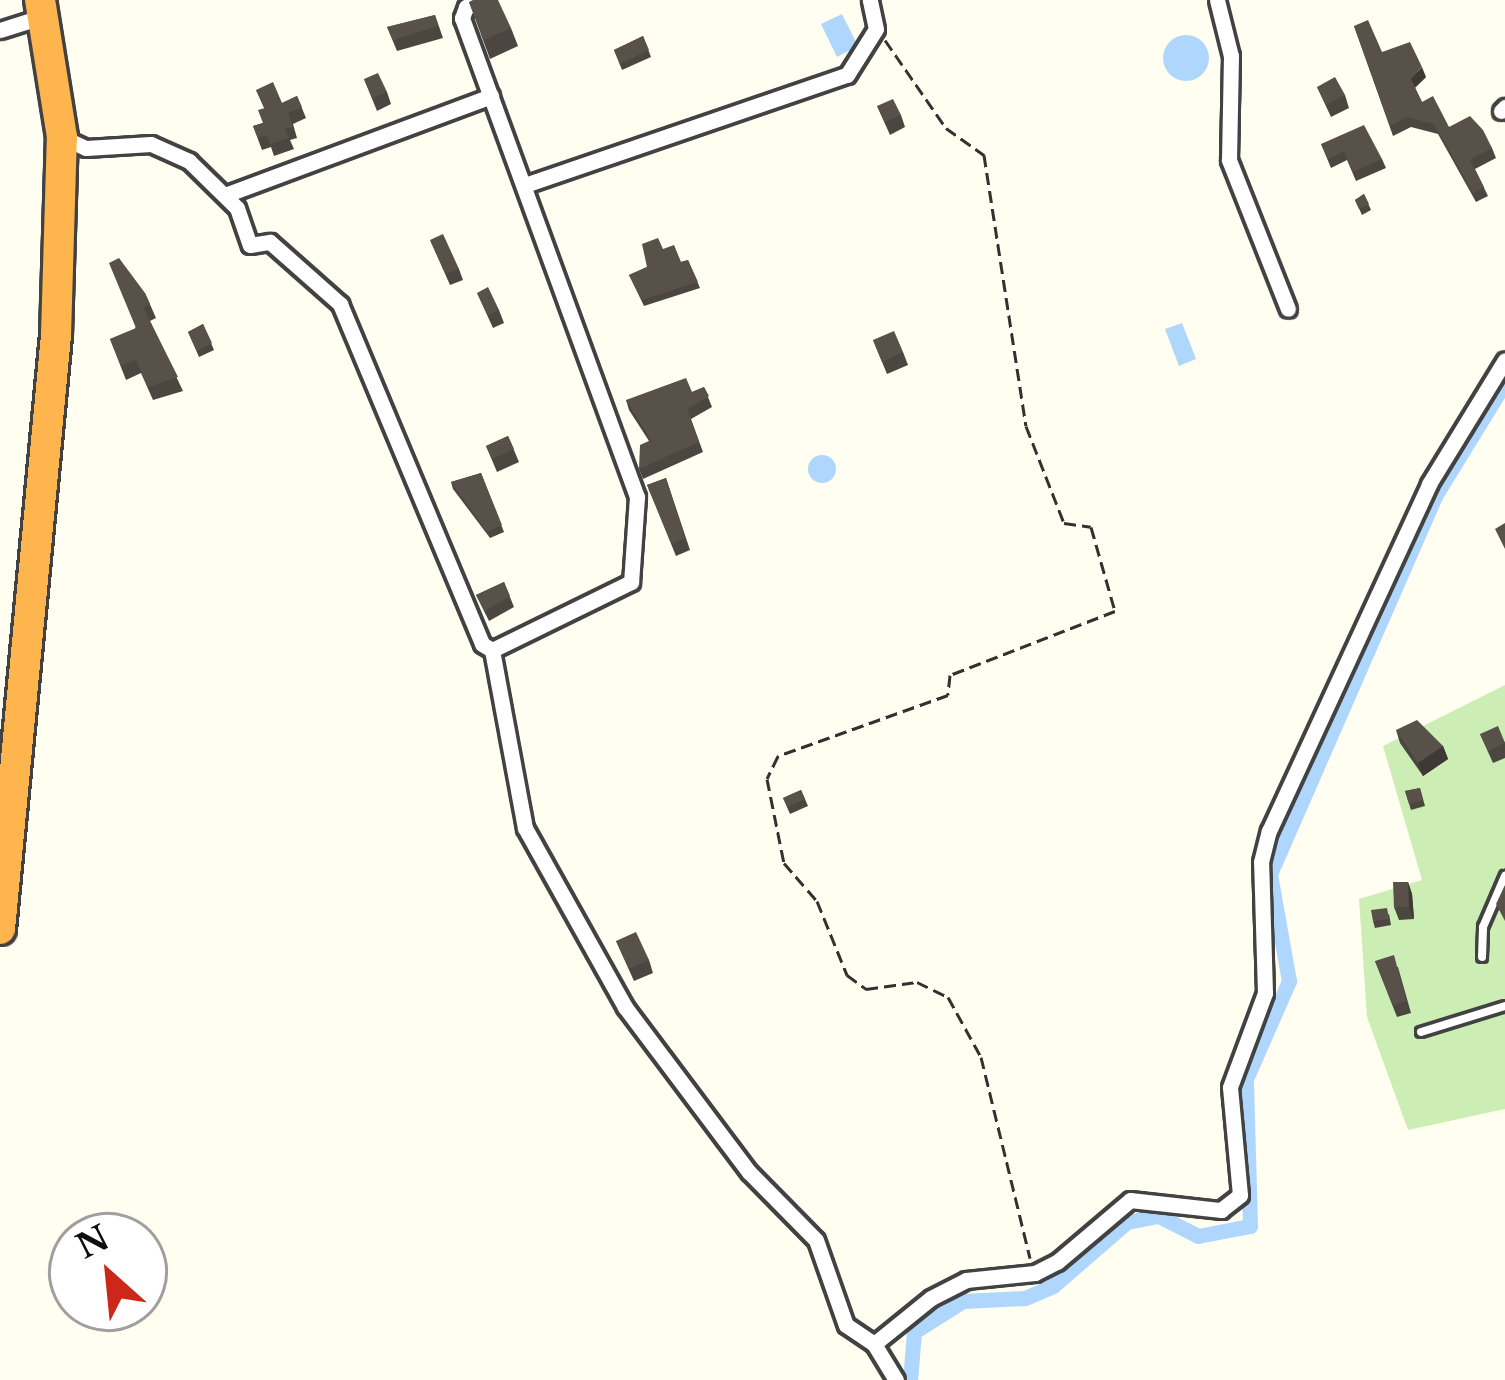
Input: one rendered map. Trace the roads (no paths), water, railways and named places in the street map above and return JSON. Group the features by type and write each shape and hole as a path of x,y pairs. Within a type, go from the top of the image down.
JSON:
{"highway":[{"path":"0,929 56,335 62,137 40,9"}],"street":[{"path":"486,0 462,11 635,489 639,551 631,582 492,650"},
{"path":"525,185 847,75 876,29 870,0"},
{"path":"1217,0 1231,56 1229,160 1288,309"},
{"path":"0,30 40,9"},
{"path":"225,195 491,95"},
{"path":"62,137 86,148 151,144 189,161 225,195 250,244 270,242 340,304 482,644 492,650 515,794 542,871 626,1007 749,1172 816,1240 846,1324 874,1344 896,1380"},
{"path":"874,1344 966,1280 1035,1273 1130,1200 1221,1210 1240,1195 1230,1087 1265,993 1261,862 1269,831 1429,484 1505,360"}],"lane":[{"path":"1482,958 1483,927 1505,875"},
{"path":"1420,1032 1505,1006"}],"water":[{"path":"842,14 858,46 837,57 821,24"},
{"path":"1186,35 1202,42 1209,58 1202,74 1186,81 1170,74 1163,58 1170,42"},
{"path":"1182,323 1196,359 1179,366 1165,329"},
{"path":"822,455 832,459 836,469 832,479 822,483 812,479 808,469 812,459"}],"waterway":[{"path":"910,1380 914,1332 963,1301 1025,1298 1053,1286 1127,1222 1159,1216 1198,1236 1250,1226 1246,1079 1289,981 1270,874 1435,496 1505,382"}]}
